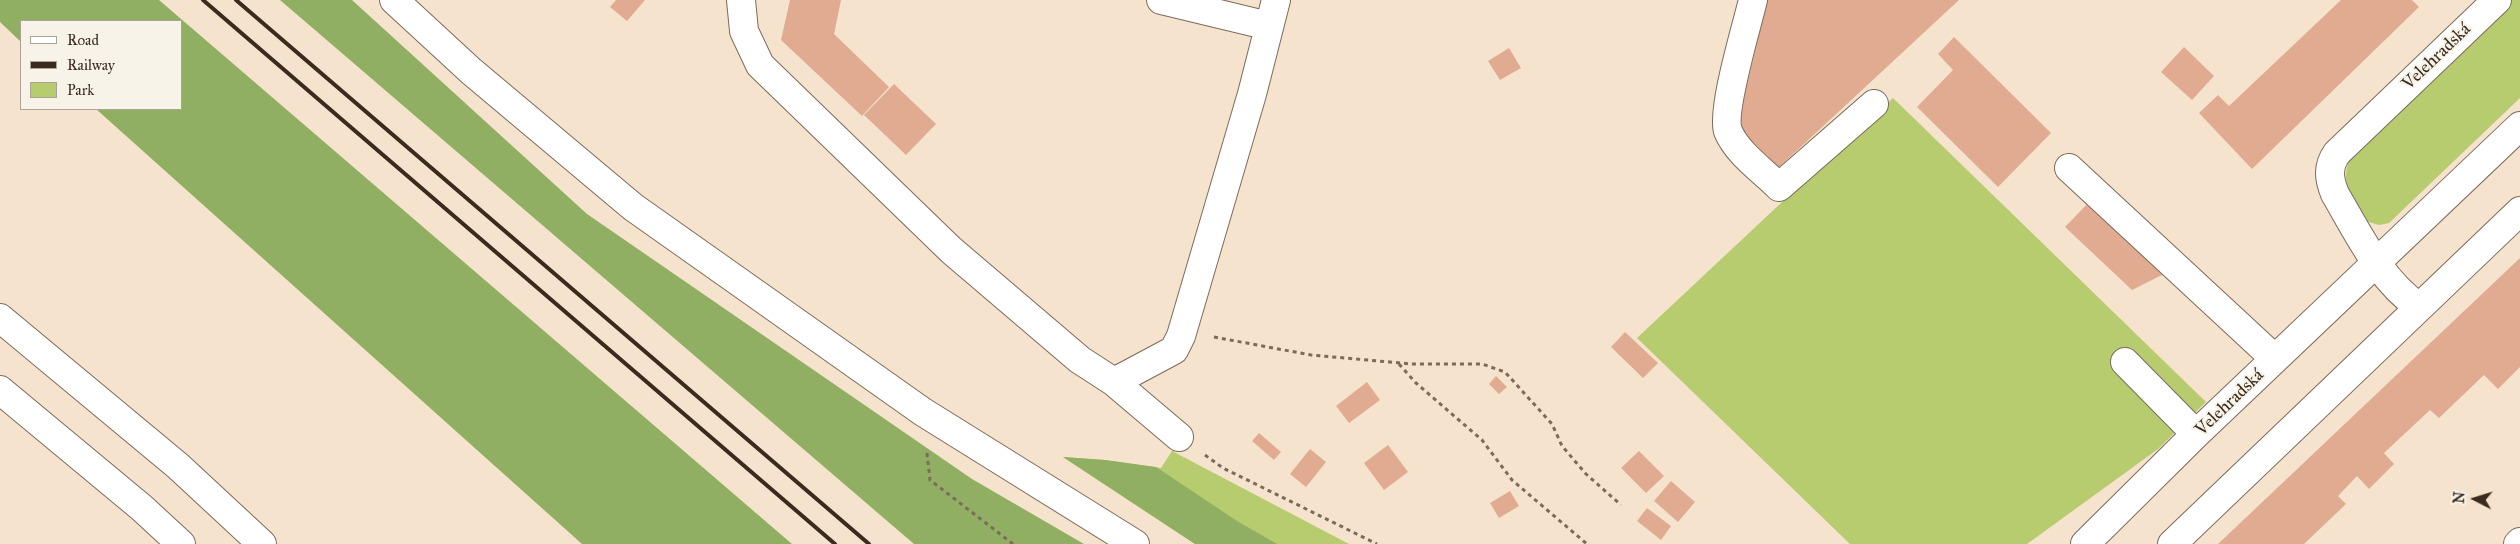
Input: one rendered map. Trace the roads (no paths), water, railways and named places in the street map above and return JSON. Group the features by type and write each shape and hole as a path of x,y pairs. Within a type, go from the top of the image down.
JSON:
{"main road":[{"path":"394,0 471,72 633,207 923,412 1135,544"},
{"path":"741,0 744,31 760,65 951,250 1080,360 1114,382 1179,438"},
{"path":"1114,382 1174,350 1181,336 1252,94 1272,13 1161,0"},
{"path":"1753,0 1729,99 1727,128 1736,145 1779,187 1874,104"},
{"name":"Velehradská","path":"2419,307 2411,301 2376,263 2330,183 2331,162 2337,153 2497,0"},
{"name":"Velehradská","path":"2085,544 2196,434 2520,126"},
{"path":"2069,168 2275,359"},
{"path":"2172,544 2520,211"},
{"path":"0,318 178,466 262,544"},
{"path":"2125,362 2196,434"},
{"path":"0,390 142,508 181,544"}],"railway":[{"path":"203,0 835,544"},
{"path":"236,0 869,544"}]}
